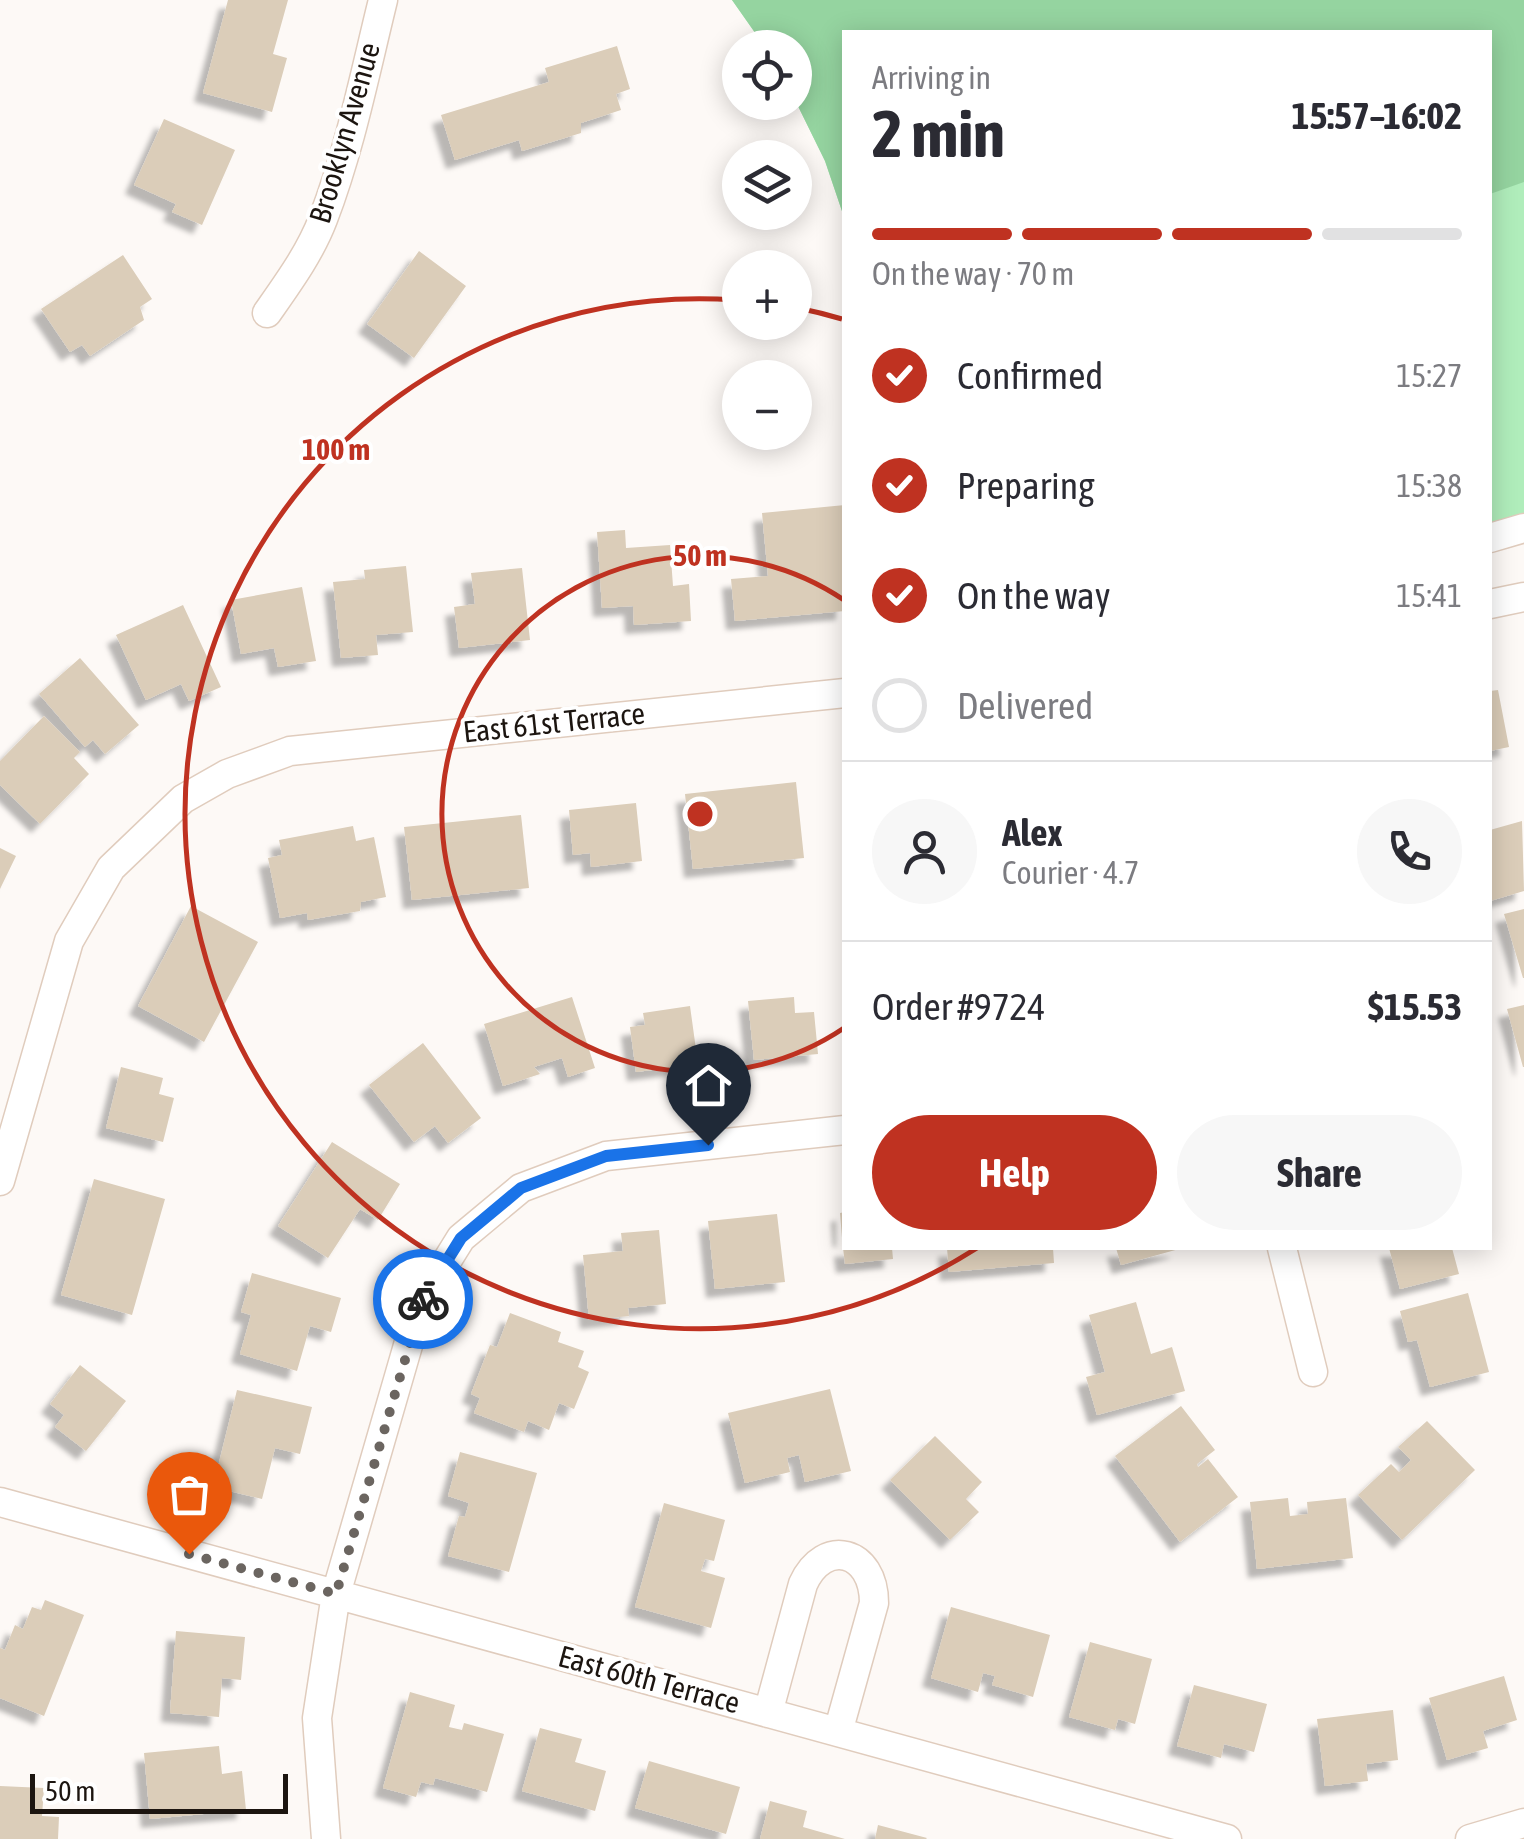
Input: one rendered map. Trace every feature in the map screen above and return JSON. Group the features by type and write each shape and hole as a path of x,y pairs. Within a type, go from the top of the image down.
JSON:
{"street":[{"name":"Brooklyn Avenue","path":"267,312 297,271 322,222 383,0"},
{"path":"1492,537 1524,528"},
{"path":"1492,604 1524,597"},
{"name":"East 61st Terrace","path":"0,1181 69,941 110,868 183,800 227,774 290,751 842,693"},
{"path":"326,1839 317,1718 336,1594 420,1304 461,1238 521,1188 606,1156 842,1130"},
{"path":"1282,1250 1313,1372"},
{"name":"East 60th Terrace","path":"0,1502 768,1713 802,1584 811,1566 830,1556 848,1556 867,1568 874,1582 874,1604 838,1732"},
{"path":"768,1713 1226,1839"},
{"path":"1470,1839 1524,1823"}],"green space":[{"path":"732,0 1524,0 1524,513 1492,523 1492,30 842,30 842,211 825,161 805,120 812,120 812,30 753,30"},
{"path":"732,0 1524,0 1524,182 1492,193 1492,30 842,30 842,211 825,161 805,120 812,120 812,30 753,30"}],"building":[{"path":"228,0 288,0 273,54 287,58 272,112 203,93"},
{"path":"617,46 630,89 616,94 621,110 581,123 581,133 522,151 519,140 455,160 441,115 549,82 545,68"},
{"path":"164,119 235,150 202,225 172,212 176,204 134,185"},
{"path":"419,251 466,286 414,358 367,324"},
{"path":"123,255 152,299 140,307 144,320 90,356 82,345 70,352 41,309"},
{"path":"842,505 842,611 735,621 731,579 768,576 762,513"},
{"path":"625,530 626,548 670,545 673,586 689,584 691,621 634,625 633,606 602,608 597,532"},
{"path":"406,566 413,632 376,635 378,655 341,658 333,582 365,579 364,570"},
{"path":"522,568 530,640 459,648 454,607 475,604 471,573"},
{"path":"302,587 316,661 278,667 274,648 241,654 231,600"},
{"path":"183,605 221,687 189,701 181,684 146,700 116,635"},
{"path":"80,658 139,725 105,754 93,740 85,747 39,694"},
{"path":"1498,690 1509,747 1492,751 1492,691"},
{"path":"44,716 80,752 74,758 89,774 40,824 0,785 0,761"},
{"path":"796,782 804,858 693,869 685,794"},
{"path":"636,803 642,861 591,867 590,853 573,855 569,810"},
{"path":"521,815 529,888 412,900 404,827"},
{"path":"1522,821 1524,891 1492,900 1492,829"},
{"path":"353,826 356,841 374,837 386,897 361,902 360,911 308,920 307,913 280,918 268,858 282,855 279,840"},
{"path":"0,848 16,856 0,889"},
{"path":"191,906 258,942 204,1042 138,1006"},
{"path":"1524,909 1524,978 1523,978 1504,914"},
{"path":"572,997 595,1068 568,1077 562,1058 534,1067 540,1074 503,1086 484,1024"},
{"path":"794,997 795,1013 814,1012 818,1054 754,1060 748,1001"},
{"path":"1524,1005 1524,1067 1523,1067 1507,1009"},
{"path":"690,1006 698,1064 636,1072 630,1027 645,1025 643,1013"},
{"path":"423,1043 481,1118 448,1143 435,1126 414,1142 369,1085"},
{"path":"121,1067 163,1078 159,1094 174,1098 163,1142 106,1128"},
{"path":"332,1142 400,1184 378,1220 360,1209 328,1258 278,1226"},
{"path":"94,1179 165,1199 132,1315 61,1295"},
{"path":"777,1214 785,1282 715,1289 708,1221"},
{"path":"659,1230 666,1304 628,1308 629,1316 589,1320 583,1255 623,1251 621,1233"},
{"path":"843,1250 892,1250 893,1259 845,1264"},
{"path":"947,1250 1053,1250 1054,1263 949,1272"},
{"path":"1117,1250 1175,1250 1121,1265"},
{"path":"1390,1250 1453,1250 1459,1274 1400,1289"},
{"path":"252,1273 341,1298 331,1332 310,1326 297,1371 240,1354 251,1315 241,1312"},
{"path":"1468,1293 1489,1372 1430,1387 1417,1340 1408,1342 1400,1311"},
{"path":"1136,1302 1151,1354 1172,1347 1185,1391 1097,1415 1086,1377 1105,1372 1089,1315"},
{"path":"510,1313 561,1332 558,1342 584,1351 578,1367 589,1372 574,1409 559,1403 549,1430 528,1421 524,1432 474,1413 480,1398 471,1394 490,1345 497,1347"},
{"path":"80,1365 126,1401 86,1451 55,1427 64,1415 50,1404"},
{"path":"830,1389 851,1471 805,1482 799,1455 787,1458 790,1472 745,1483 728,1413"},
{"path":"237,1390 312,1407 300,1454 275,1448 262,1499 213,1487"},
{"path":"1181,1406 1215,1450 1198,1467 1208,1459 1238,1497 1180,1542 1115,1456"},
{"path":"1427,1421 1475,1470 1402,1540 1358,1495 1391,1464 1399,1472 1411,1460 1398,1447"},
{"path":"935,1436 982,1482 966,1499 979,1512 950,1540 890,1480"},
{"path":"460,1452 537,1473 509,1572 448,1556 459,1516 465,1517 469,1503 448,1496"},
{"path":"1288,1498 1290,1516 1308,1514 1307,1502 1346,1498 1353,1558 1257,1569 1250,1502"},
{"path":"664,1503 725,1520 714,1561 705,1559 701,1571 725,1578 711,1628 635,1607"},
{"path":"45,1600 84,1615 44,1716 0,1698 0,1648 5,1650 15,1625 23,1629 32,1607 41,1610"},
{"path":"951,1607 1050,1635 1033,1697 992,1685 995,1676 983,1673 978,1692 931,1678"},
{"path":"176,1631 245,1637 241,1680 222,1678 219,1717 170,1713"},
{"path":"1090,1642 1152,1659 1135,1724 1118,1719 1115,1730 1069,1717"},
{"path":"1504,1676 1517,1720 1483,1731 1488,1748 1447,1760 1429,1698"},
{"path":"1194,1685 1267,1704 1254,1752 1224,1744 1221,1758 1177,1746"},
{"path":"410,1692 455,1705 449,1727 462,1730 464,1723 504,1734 487,1792 435,1778 433,1785 421,1782 416,1797 383,1788"},
{"path":"1393,1710 1398,1760 1366,1764 1368,1781 1325,1786 1317,1719"},
{"path":"540,1728 582,1739 575,1762 606,1771 595,1811 522,1791"},
{"path":"219,1746 222,1774 242,1771 246,1810 150,1819 144,1753"},
{"path":"649,1761 740,1787 726,1834 635,1808"},
{"path":"0,1786 44,1788 42,1816 59,1817 58,1839 0,1839"},
{"path":"770,1801 807,1811 803,1827 845,1839 760,1839"},
{"path":"878,1825 927,1838 875,1839"}],"way so far":[{"path":"189,1554 336,1594 423,1299"}],"route":[{"path":"423,1299 461,1238 521,1188 606,1156 708,1145"}]}
